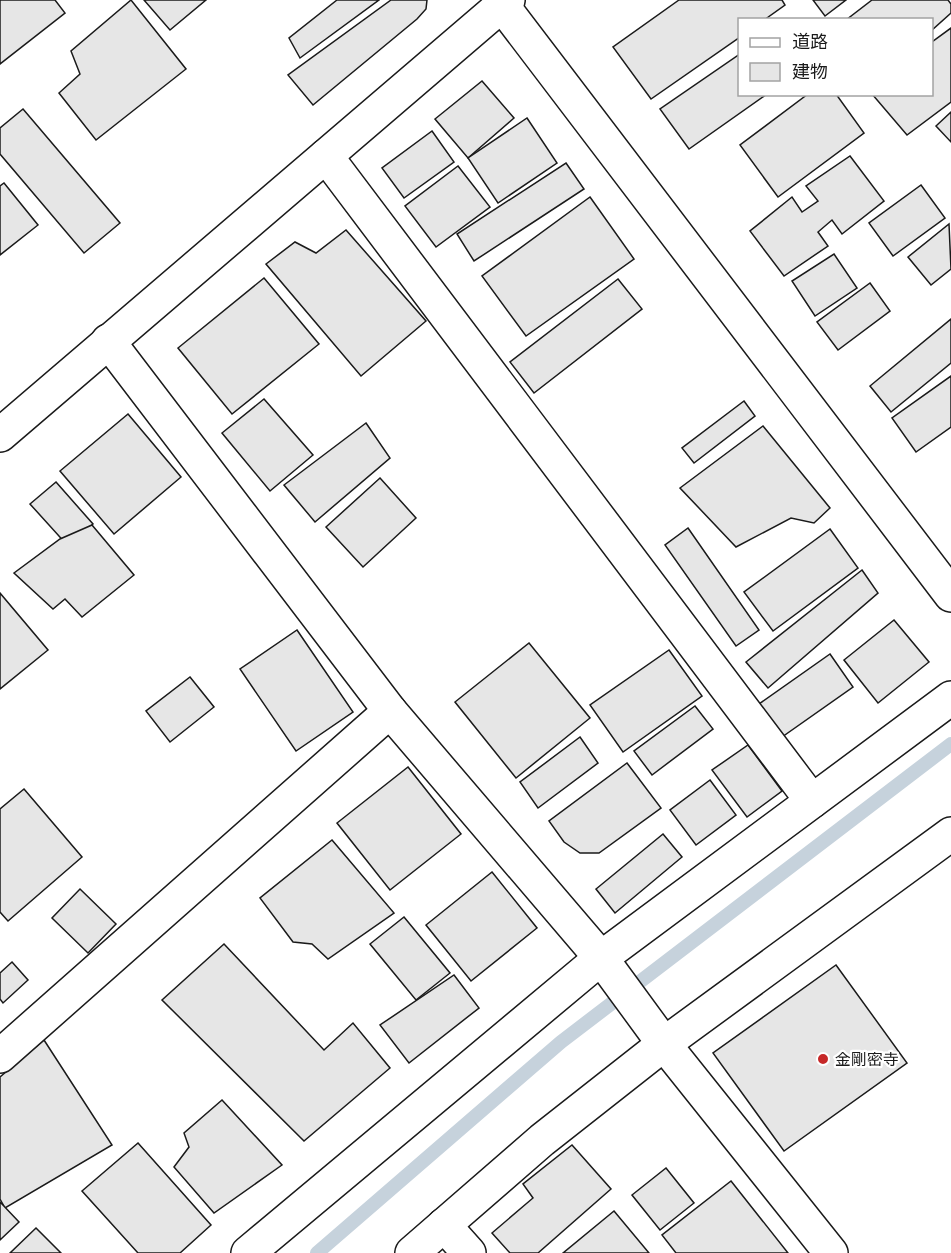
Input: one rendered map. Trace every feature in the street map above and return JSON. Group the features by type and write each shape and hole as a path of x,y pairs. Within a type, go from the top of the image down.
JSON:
{"street":[{"path":"0,435 503,2 951,595"},
{"path":"326,156 812,801"},
{"path":"108,341 390,711 604,962 664,1044 831,1253"},
{"path":"248,1253 604,962 812,801 951,698"},
{"path":"0,1056 390,711"},
{"path":"412,1253 542,1140 664,1044 951,834"},
{"path":"444,1225 469,1253"}],"building":[{"path":"0,0 55,0 65,13 0,64"},
{"path":"131,0 186,69 96,140 59,93 80,74 71,51"},
{"path":"144,0 206,0 170,30"},
{"path":"337,0 379,0 300,58 289,38"},
{"path":"391,0 427,0 426,9 313,105 288,75"},
{"path":"679,0 782,0 785,5 767,18 738,18 738,38 651,99 613,47"},
{"path":"813,0 846,0 825,16"},
{"path":"872,0 948,0 951,4 951,13 933,29 933,18 849,18"},
{"path":"951,28 951,102 907,135 874,96 933,96 933,41"},
{"path":"738,55 738,96 764,96 689,149 660,109"},
{"path":"482,81 514,118 468,158 435,119"},
{"path":"805,96 837,96 864,133 778,197 740,145"},
{"path":"23,109 120,223 84,253 0,154 0,128"},
{"path":"951,112 951,142 936,126"},
{"path":"527,118 557,163 498,203 468,158"},
{"path":"432,131 454,162 404,198 382,168"},
{"path":"850,156 884,201 842,234 832,220 818,232 828,246 784,276 750,231 792,197 802,212 818,201 806,186"},
{"path":"566,163 584,189 474,261 457,234"},
{"path":"458,166 490,207 436,247 405,206"},
{"path":"4,183 38,225 0,255 0,186"},
{"path":"921,185 945,218 893,256 869,223"},
{"path":"590,197 634,259 526,336 482,276"},
{"path":"949,224 951,269 931,285 908,257"},
{"path":"346,230 426,321 361,376 266,264 295,242 316,253"},
{"path":"834,254 857,288 815,316 792,281"},
{"path":"264,278 319,344 232,414 178,348"},
{"path":"618,279 642,309 534,393 510,362"},
{"path":"870,283 890,311 838,350 817,322"},
{"path":"951,319 951,363 891,412 870,386"},
{"path":"951,376 951,427 916,452 892,418"},
{"path":"264,399 313,455 270,491 222,433"},
{"path":"744,401 755,416 694,463 682,448"},
{"path":"128,414 181,477 114,534 60,471"},
{"path":"366,423 390,458 315,522 284,485"},
{"path":"763,426 830,508 814,523 791,518 736,547 680,488"},
{"path":"380,478 416,518 363,567 326,527"},
{"path":"56,482 93,524 68,546 30,504"},
{"path":"92,525 134,575 82,617 65,599 53,609 14,573 60,539"},
{"path":"688,528 759,630 736,646 665,545"},
{"path":"830,529 858,568 773,631 744,592"},
{"path":"862,570 878,593 768,688 746,662"},
{"path":"0,593 48,650 0,689"},
{"path":"894,620 929,662 878,703 844,660"},
{"path":"297,630 353,712 296,751 240,669"},
{"path":"529,643 590,718 516,778 455,702"},
{"path":"669,650 702,696 623,752 590,705"},
{"path":"830,654 853,687 782,737 759,704"},
{"path":"190,677 214,707 170,742 146,711"},
{"path":"695,706 713,729 652,775 634,751"},
{"path":"580,737 598,763 538,808 520,782"},
{"path":"748,745 782,791 747,817 712,770"},
{"path":"627,763 661,808 599,853 580,853 564,842 549,821"},
{"path":"408,767 461,834 390,890 337,823"},
{"path":"710,780 736,815 696,845 670,810"},
{"path":"24,789 82,857 8,921 0,912 0,809"},
{"path":"663,834 682,857 615,913 596,889"},
{"path":"332,840 394,913 328,959 312,944 293,942 260,898"},
{"path":"492,872 537,928 471,981 426,925"},
{"path":"80,889 116,924 88,953 52,918"},
{"path":"404,917 450,973 416,1000 370,944"},
{"path":"224,944 324,1050 353,1023 390,1068 304,1141 162,1000"},
{"path":"12,962 28,980 3,1003 0,999 0,973"},
{"path":"836,965 907,1063 784,1151 713,1053"},
{"path":"454,975 479,1008 409,1063 380,1025"},
{"path":"44,1040 112,1145 5,1208 0,1199 0,1077"},
{"path":"222,1100 282,1165 214,1213 174,1167 189,1147 184,1133"},
{"path":"138,1143 211,1225 180,1253 138,1253 82,1191"},
{"path":"572,1145 611,1189 538,1253 510,1253 492,1233 533,1198 523,1184"},
{"path":"666,1168 694,1203 660,1230 632,1195"},
{"path":"731,1181 788,1253 676,1253 662,1235"},
{"path":"0,1202 19,1222 0,1240"},
{"path":"614,1211 649,1253 563,1253"},
{"path":"36,1228 61,1253 10,1253"}],"waterway":[{"path":"317,1253 561,1042 951,744"}],"place":[{"name":"金剛密寺","path":"823,1059"}]}
